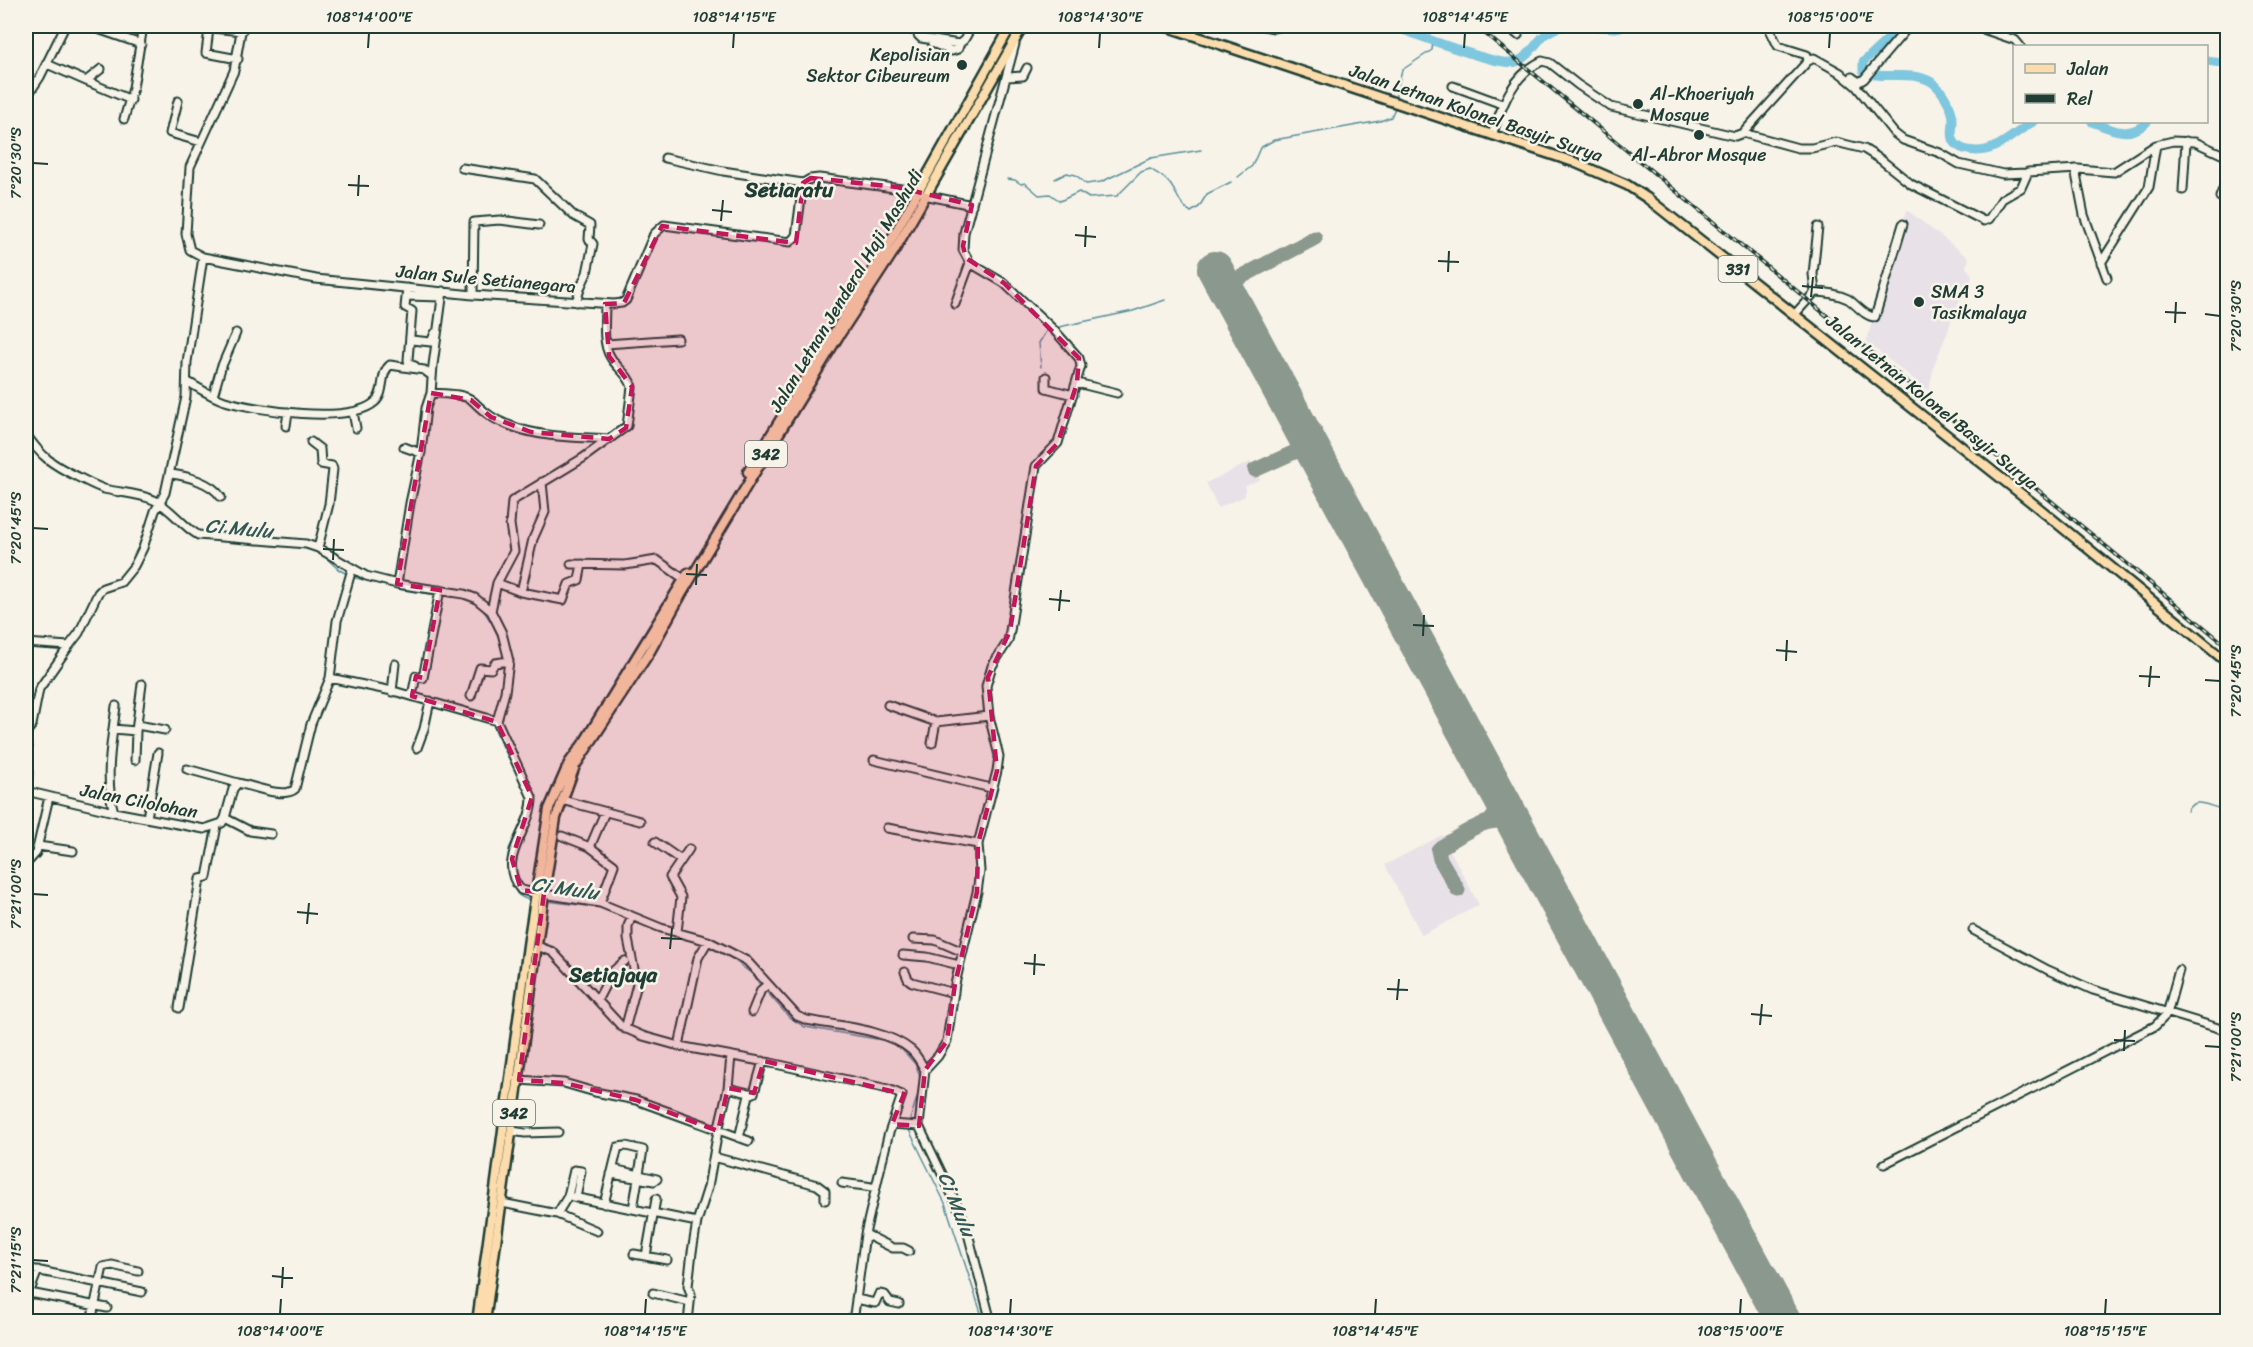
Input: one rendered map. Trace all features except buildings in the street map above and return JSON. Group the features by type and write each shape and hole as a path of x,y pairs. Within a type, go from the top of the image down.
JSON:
{"main road":[{"name":"Jalan Letnan Jenderal Haji Mashudi","path":"952,140 1011,26"},
{"name":"Jalan Letnan Jenderal Haji Mashudi","path":"477,1322 545,861 549,809 565,772 838,337 952,140 1023,26"},
{"name":"Jalan Letnan Kolonel Basyir Surya","path":"1165,26 1574,162 1628,185 1795,314 2035,505 2228,663"},
{"name":"Jalan Letnan Jenderal Haji Mashudi","path":"545,861 561,800 576,766 649,653 684,579 768,438 890,249"},
{"name":"Jalan Letnan Jenderal Haji Mashudi","path":"485,1322 537,946 538,905"}],"street":[{"path":"26,98 47,64 65,26"},
{"path":"88,26 141,44"},
{"path":"124,119 131,100 143,26"},
{"path":"26,729 29,729 33,722 39,689 79,633 98,593 103,588 121,582 134,566 171,474 188,382 187,362 203,257 190,250 186,234 189,172 231,79 238,59 242,28 193,26"},
{"path":"900,28 919,28 919,36 927,40 960,44 972,26"},
{"path":"1264,26 1274,28 1283,26"},
{"path":"1507,26 1518,35"},
{"path":"1768,26 1778,46 1807,55 1808,61"},
{"path":"1743,134 1748,125 1786,88 1808,61 1814,58 1857,81 1865,78 1910,26"},
{"path":"1974,26 2015,40 2019,45"},
{"path":"209,28 206,53 238,59"},
{"path":"991,1322 965,1222 919,1125 925,1070 938,1056 947,1041 959,965 977,892 980,871 978,844 997,771 999,756 989,716 986,686 992,666 1008,641 1036,466 1058,443 1077,383 1080,360 1055,331 1004,283 970,263 964,255 963,246 972,205 1017,36"},
{"path":"1492,135 1502,104 1516,81 1539,62 1544,61 1550,63 1578,86 1611,108 1723,135 1743,134 1798,148 1812,148 1836,142 1864,149 1911,184 1984,221 1989,219 2002,199 2021,188 2026,174"},
{"path":"47,64 131,100"},
{"path":"1006,77 1023,76 1027,68"},
{"path":"86,81 101,69"},
{"path":"1839,72 1856,86 1894,133 1903,140 1940,153 1959,164 2003,174 2114,172 2156,146 2173,141 2195,142 2228,157"},
{"path":"1453,86 1502,104"},
{"path":"178,101 170,133 201,142"},
{"path":"2183,190 2186,141"},
{"path":"2101,263 2149,187 2156,146"},
{"path":"665,158 723,171 803,183 810,178 819,178 921,193 972,205"},
{"path":"462,168 535,179 574,216 590,225 589,239 593,244 592,254 576,302"},
{"path":"2076,171 2084,215 2107,278"},
{"path":"2220,197 2228,176"},
{"name":"Jalan Sule Setianegara","path":"203,257 300,277 407,292 605,304 622,303 626,300 654,234 664,225 793,241 797,234 803,183"},
{"path":"472,295 474,222 500,220 539,225"},
{"path":"1815,292 1839,295 1872,318 1875,317 1903,224"},
{"path":"1795,314 1815,292 1814,274 1818,227"},
{"path":"955,304 970,263"},
{"path":"407,292 405,307 412,311 409,364 426,367"},
{"path":"398,584 410,503 421,453 426,408 432,393 442,294"},
{"path":"491,611 497,583 514,549 510,524 512,501 627,426 632,387 629,379 610,358 606,344 605,304"},
{"path":"411,340 428,342 433,340 437,313"},
{"path":"213,396 221,368 236,333"},
{"path":"606,344 678,339"},
{"path":"188,382 227,401 312,414 353,412 372,405 380,396 385,371 390,365 424,370 432,376"},
{"path":"1046,377 1046,388 1072,395"},
{"path":"1077,383 1117,393"},
{"path":"432,393 460,396 471,400 491,417 518,429 571,437 609,439"},
{"path":"286,426 288,412"},
{"path":"353,412 356,428"},
{"path":"26,434 42,456 56,467 104,489 139,495 158,505 200,535 291,541 318,548 350,574 439,593 470,596 491,611 502,633 506,662 505,692 494,720 532,797 531,811 513,851 512,869 520,890 600,903 631,918 707,943 747,961 764,987 797,1016 888,1038 910,1050 925,1070"},
{"path":"311,442 320,449 321,464 332,466 333,469 329,504 318,548"},
{"path":"404,447 421,453"},
{"path":"171,474 189,477 213,489 221,497"},
{"path":"521,592 533,539 545,512 542,482"},
{"path":"571,564 628,565 657,560 684,579"},
{"path":"497,583 521,592 563,600 569,584 579,581 582,564"},
{"path":"188,769 284,794 295,789 310,735 330,678 337,621 350,574"},
{"path":"412,696 416,676 423,678 439,593"},
{"path":"26,643 69,646"},
{"path":"471,696 480,668 491,669 495,663 506,662"},
{"path":"392,692 395,664"},
{"path":"330,678 412,696 494,720"},
{"path":"135,760 136,728 142,684"},
{"path":"417,748 430,702"},
{"path":"888,705 936,722 989,716"},
{"path":"114,812 111,803 110,775 116,706"},
{"path":"932,743 936,722"},
{"path":"113,729 165,730"},
{"path":"26,743 28,747 26,753"},
{"path":"147,818 158,753"},
{"path":"26,759 29,772 26,791"},
{"path":"874,760 991,788"},
{"path":"238,783 232,789 225,818 250,831 271,834"},
{"name":"Jalan Cilolohan","path":"26,791 114,812 204,828 217,826 225,818"},
{"path":"26,864 34,858 49,797"},
{"path":"561,800 640,820"},
{"path":"590,847 605,812"},
{"path":"179,1008 200,879 207,878 217,826"},
{"path":"887,828 978,844"},
{"path":"562,836 590,847 614,865 600,903"},
{"path":"655,842 681,860"},
{"path":"38,846 73,851"},
{"path":"680,933 681,897 670,877 689,849"},
{"path":"625,1029 637,984 628,939 631,918"},
{"path":"1973,930 2048,970 2093,990 2228,1031"},
{"path":"913,939 935,940 963,952"},
{"path":"679,1046 697,964 701,951 707,943"},
{"path":"537,946 553,952 625,1029 679,1046 763,1061 899,1093 903,1097 865,1234 854,1322"},
{"path":"903,955 927,957 959,965"},
{"path":"598,999 612,972 625,962"},
{"path":"1884,1164 2147,1031 2163,1020 2167,1014 2180,970"},
{"path":"905,972 912,982 954,993"},
{"path":"752,1012 764,987"},
{"path":"700,1322 689,1320 689,1278 697,1222 714,1157 728,1088 731,1056"},
{"path":"728,1088 754,1093 763,1061"},
{"path":"519,1080 564,1083 636,1100 749,1141"},
{"path":"739,1138 749,1093"},
{"path":"896,1124 919,1125"},
{"path":"512,1131 558,1132"},
{"path":"604,1204 619,1145 643,1150 633,1209"},
{"path":"714,1157 818,1185 825,1191 825,1200"},
{"path":"557,1214 568,1196 574,1170 579,1170 581,1177 576,1198"},
{"path":"612,1171 639,1177"},
{"path":"842,1183 876,1188"},
{"path":"568,1196 697,1222"},
{"path":"646,1256 656,1199"},
{"path":"502,1203 557,1214 597,1231"},
{"path":"865,1234 892,1248 909,1251"},
{"path":"634,1254 667,1260"},
{"path":"92,1322 102,1270 106,1265 138,1271"},
{"path":"26,1268 142,1292"},
{"path":"38,1270 27,1296 107,1308"},
{"path":"653,1293 690,1302"},
{"path":"856,1299 875,1303 879,1294 885,1295 890,1302 899,1304"}],"highlighted area":[{"path":"811,178 897,187 972,205 963,246 966,258 1004,283 1079,358 1077,383 1058,443 1036,466 1010,631 988,677 997,771 978,844 977,892 955,984 947,1041 925,1070 919,1126 892,1124 904,1094 764,1061 754,1093 728,1088 718,1131 636,1100 564,1083 519,1080 544,893 521,890 512,859 532,797 497,722 412,696 416,676 423,678 440,590 397,584 431,393 471,400 491,417 531,432 609,439 626,428 632,387 609,356 605,304 624,303 662,226 796,243 803,183"}],"shaded area":[{"name":"SMA 3 Tasikmalaya","path":"1907,210 1969,258 1966,267 1972,275 1970,284 1954,311 1934,365 1929,391 1866,342"},
{"path":"1250,462 1260,480 1245,486 1245,496 1218,508 1206,483"},
{"path":"1442,835 1479,905 1422,935 1385,865"}],"waterway":[{"path":"1392,26 1475,55 1507,62 1516,62 1523,58 1549,32 1567,26"},
{"path":"1587,26 1615,28 1626,26"},
{"path":"1893,26 1890,37 1863,62 1863,70 1876,75 1913,76 1934,84 1949,104 1953,120 1952,137 1960,147 1977,151 1989,149 2004,142 2032,123"},
{"path":"1396,95 1402,70 1432,50 1433,41"},
{"path":"2208,61 2223,63 2228,61"},
{"path":"1238,177 1252,166 1260,148 1274,140 1380,121 1391,117 1395,108"},
{"path":"2095,123 2127,132 2146,123"},
{"path":"1055,179 1067,173 1076,175 1086,184 1101,182 1151,158 1201,150"},
{"path":"1007,179 1021,184 1025,183 1039,195 1050,194 1060,201 1079,192 1089,198 1117,196 1141,172 1150,169 1168,182 1181,203 1191,212 1199,207 1207,194 1231,182"},
{"path":"1059,327 1133,311 1165,300"},
{"path":"1041,367 1039,343 1048,328"},
{"name":"Ci Mulu","path":"29,444 46,464 67,475"},
{"name":"Ci Mulu","path":"176,522 188,534 198,538"},
{"name":"Ci Mulu","path":"321,553 347,574"},
{"name":"Ci Mulu","path":"352,577 404,590 438,595"},
{"name":"Ci Mulu","path":"442,595 464,598"},
{"name":"Ci Mulu","path":"481,607 492,623 502,645"},
{"name":"Ci Mulu","path":"494,718 503,682"},
{"name":"Ci Mulu","path":"493,723 526,793 528,803"},
{"path":"2187,811 2197,803 2218,808 2228,801"},
{"name":"Ci Mulu","path":"508,865 509,849 527,810"},
{"name":"Ci Mulu","path":"512,881 518,895 532,900"},
{"name":"Ci Mulu","path":"546,901 604,908"},
{"name":"Ci Mulu","path":"633,920 666,934 688,939"},
{"name":"Ci Mulu","path":"726,954 752,974 762,987"},
{"name":"Ci Mulu","path":"765,990 789,1017 805,1027 888,1041"},
{"name":"Ci Mulu","path":"900,1047 916,1065 921,1080"},
{"name":"Ci Mulu","path":"909,1123 919,1091"},
{"name":"Ci Mulu","path":"908,1128 945,1203 984,1322"}],"taxiway":[{"path":"1224,286 1315,238"},
{"path":"1255,470 1310,445"},
{"path":"1490,821 1498,808 1499,794"},
{"path":"1458,890 1440,859 1438,850 1469,830 1489,822 1499,821 1517,828"}],"runway":[{"path":"1215,269 1784,1322"}],"railway":[{"path":"1476,26 2228,647"}],"place":[{"name":"Kepolisian Sektor Cibeureum","path":"962,65"},
{"name":"Al-Khoeriyah Mosque","path":"1638,104"},
{"name":"Al-Abror Mosque","path":"1699,135"},
{"name":"SMA 3 Tasikmalaya","path":"1919,302"}],"district":[{"name":"Setiaratu","path":"789,190"},
{"name":"Setiajaya","path":"613,975"}]}
